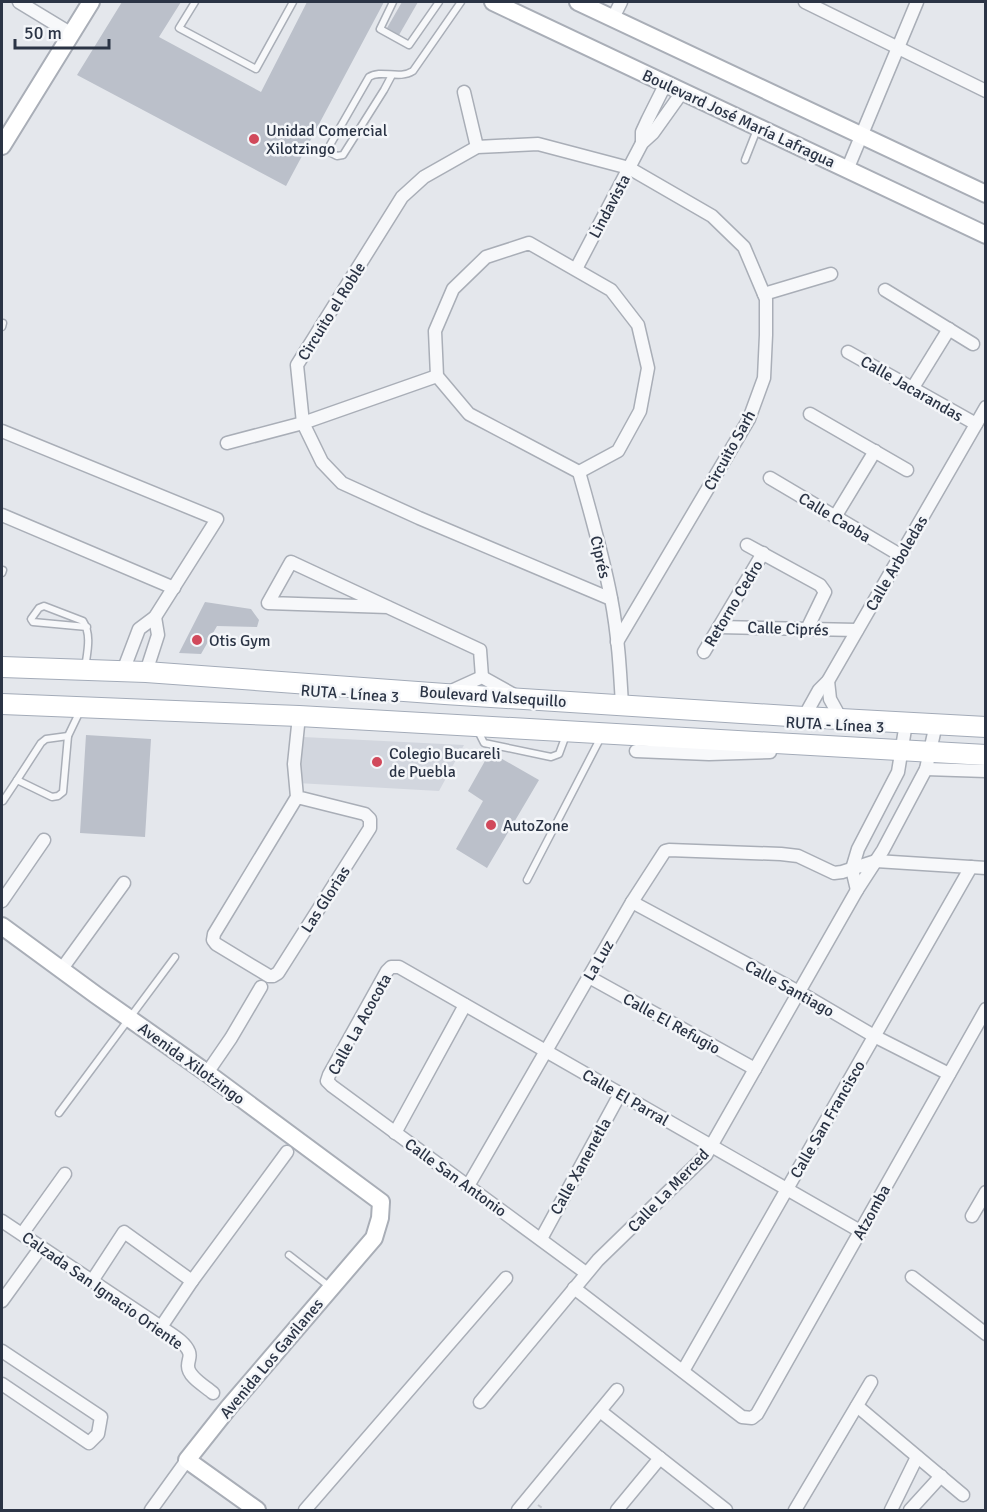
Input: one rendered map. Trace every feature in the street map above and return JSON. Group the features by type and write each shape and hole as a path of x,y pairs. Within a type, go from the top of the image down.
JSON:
{"main road":[{"name":"Boulevard Valsequillo","path":"2,667 146,672 935,727 986,727"},
{"name":"Boulevard Valsequillo","path":"2,704 299,716 567,731 758,747 902,747 929,756 986,755"}],"street":[{"path":"19,2 70,33"},
{"path":"2,146 91,2"},
{"name":"Boulevard José María Lafragua","path":"493,2 986,235"},
{"path":"578,2 986,194"},
{"path":"613,18 621,2"},
{"path":"805,2 986,91"},
{"path":"847,170 916,2"},
{"name":"Lindavista","path":"576,269 642,143 642,132 662,92 677,88"},
{"path":"464,92 477,147"},
{"name":"Circuito el Roble","path":"611,599 342,483 322,462 303,423 297,365 402,197 424,177 477,147 538,144 629,168"},
{"name":"Circuito Sarh","path":"617,642 749,419 764,378 766,335 766,298 744,247 712,216 629,168"},
{"path":"529,243 611,290 638,325 648,368 640,411 618,451 579,472 469,414 437,376 435,331 453,288 486,257 529,243"},
{"path":"764,294 831,274"},
{"path":"885,290 973,344"},
{"path":"912,389 949,328"},
{"name":"Calle Jacarandas","path":"848,352 976,424"},
{"path":"227,443 303,423 437,376"},
{"name":"Calle Arboledas","path":"804,717 819,690 828,681 986,407"},
{"path":"810,414 907,470"},
{"path":"2,431 217,519 156,618 139,629 123,671"},
{"path":"836,517 875,451"},
{"name":"Ciprés","path":"579,472 597,534 611,599 617,642"},
{"name":"Calle Caoba","path":"770,478 900,555"},
{"path":"2,515 174,588"},
{"name":"Retorno Cedro","path":"747,545 823,588 825,592 807,629"},
{"name":"Retorno Cedro","path":"704,652 763,553"},
{"path":"388,607 268,603 291,562 388,607 480,650 482,676"},
{"path":"146,672 158,635 156,618"},
{"name":"Calle Ciprés","path":"719,627 857,630"},
{"path":"617,642 622,705"},
{"path":"445,694 482,676"},
{"path":"482,676 520,698"},
{"path":"828,681 830,699 841,719"},
{"path":"297,797 294,764 299,716"},
{"path":"857,890 852,869 858,849 898,772 906,725"},
{"name":"Calle La Merced","path":"480,1402 586,1273 706,1155 906,808 929,756 935,727"},
{"path":"636,751 709,754 758,747"},
{"path":"929,756 986,771"},
{"name":"Las Glorias","path":"297,797 366,814 370,819 370,828 278,973 268,976 213,940 214,934 297,797"},
{"path":"2,901 44,840"},
{"name":"La Luz","path":"468,1186 632,902 665,851 781,854 798,856 834,873 852,869"},
{"path":"852,869 876,861 986,868"},
{"name":"Calle San Francisco","path":"683,1371 971,867"},
{"path":"61,970 124,883"},
{"name":"Calle Santiago","path":"632,902 799,992 874,1036 949,1074"},
{"name":"Avenida Xilotzingo","path":"2,926 207,1073 381,1203"},
{"name":"Calle El Parral","path":"392,967 399,967 860,1231"},
{"name":"Calle La Acocota","path":"327,1081 328,1075 387,971 392,967"},
{"name":"Calle El Refugio","path":"589,977 755,1069"},
{"path":"207,1073 261,987"},
{"path":"395,1133 465,1005"},
{"name":"Atzomba","path":"683,1371 742,1417 752,1418 757,1414 986,1009"},
{"name":"Calle San Antonio","path":"327,1081 586,1273"},
{"name":"Calle Xanenetla","path":"541,1239 620,1094"},
{"path":"161,1326 286,1152"},
{"path":"22,1234 65,1174"},
{"path":"972,1216 986,1192"},
{"name":"Avenida Los Gavilanes","path":"151,1510 229,1407 374,1238 380,1218 381,1203"},
{"name":"Calzada San Ignacio Oriente","path":"2,1221 161,1326 188,1349 190,1373 213,1393"},
{"path":"92,1281 124,1232 192,1281"},
{"path":"2,1301 41,1246"},
{"path":"912,1277 986,1334"},
{"path":"305,1510 506,1278"},
{"path":"574,1288 683,1371"},
{"path":"2,1351 101,1417 98,1434 89,1443 2,1384"},
{"path":"795,1510 872,1382"},
{"path":"518,1510 617,1390"},
{"path":"857,1406 963,1495"},
{"path":"600,1410 726,1510"},
{"path":"891,1510 917,1456"},
{"path":"617,1510 660,1458"},
{"path":"187,1460 257,1510"},
{"path":"910,1510 941,1476"}],"lane":[{"path":"195,2 179,28 256,69 293,2"},
{"path":"393,2 380,29 409,45 439,2"},
{"path":"392,75 343,155 337,156 331,153 330,145 369,77 374,74 407,75 413,71 460,2"},
{"path":"745,160 758,127"},
{"path":"84,670 88,642 87,627 83,621 44,606 39,608 31,619 33,622 87,627"},
{"name":"RUTA - Línea 3","path":"217,685 690,716 906,725"},
{"path":"2,697 525,722"},
{"path":"17,780 52,797 63,792 68,736 81,707"},
{"path":"475,726 484,743 551,757 559,754 567,731"},
{"path":"935,727 986,732"},
{"path":"655,729 902,747"},
{"path":"527,880 603,734"},
{"path":"3,801 41,743 46,739 68,736"},
{"path":"929,756 986,749"},
{"path":"60,1113 175,957"},
{"path":"289,1255 331,1288"}],"shaded area":[{"name":"Colegio Bucareli de Puebla","path":"303,737 464,745 439,791 297,783"}],"building":[{"name":"Unidad Comercial Xilotzingo","path":"122,2 181,2 159,37 261,92 307,2 384,2 286,186 77,75"},
{"path":"402,2 418,2 399,35 387,28"},
{"name":"Otis Gym","path":"205,602 251,609 259,620 257,627 217,626 201,654 179,653"},
{"path":"86,735 151,739 145,837 80,833"},
{"name":"AutoZone","path":"490,752 539,780 487,868 456,849 483,801 468,791"}],"place":[{"name":"Unidad Comercial Xilotzingo","path":"254,139"},
{"name":"Otis Gym","path":"197,640"},
{"name":"Colegio Bucareli de Puebla","path":"377,762"},
{"name":"AutoZone","path":"491,825"}]}
